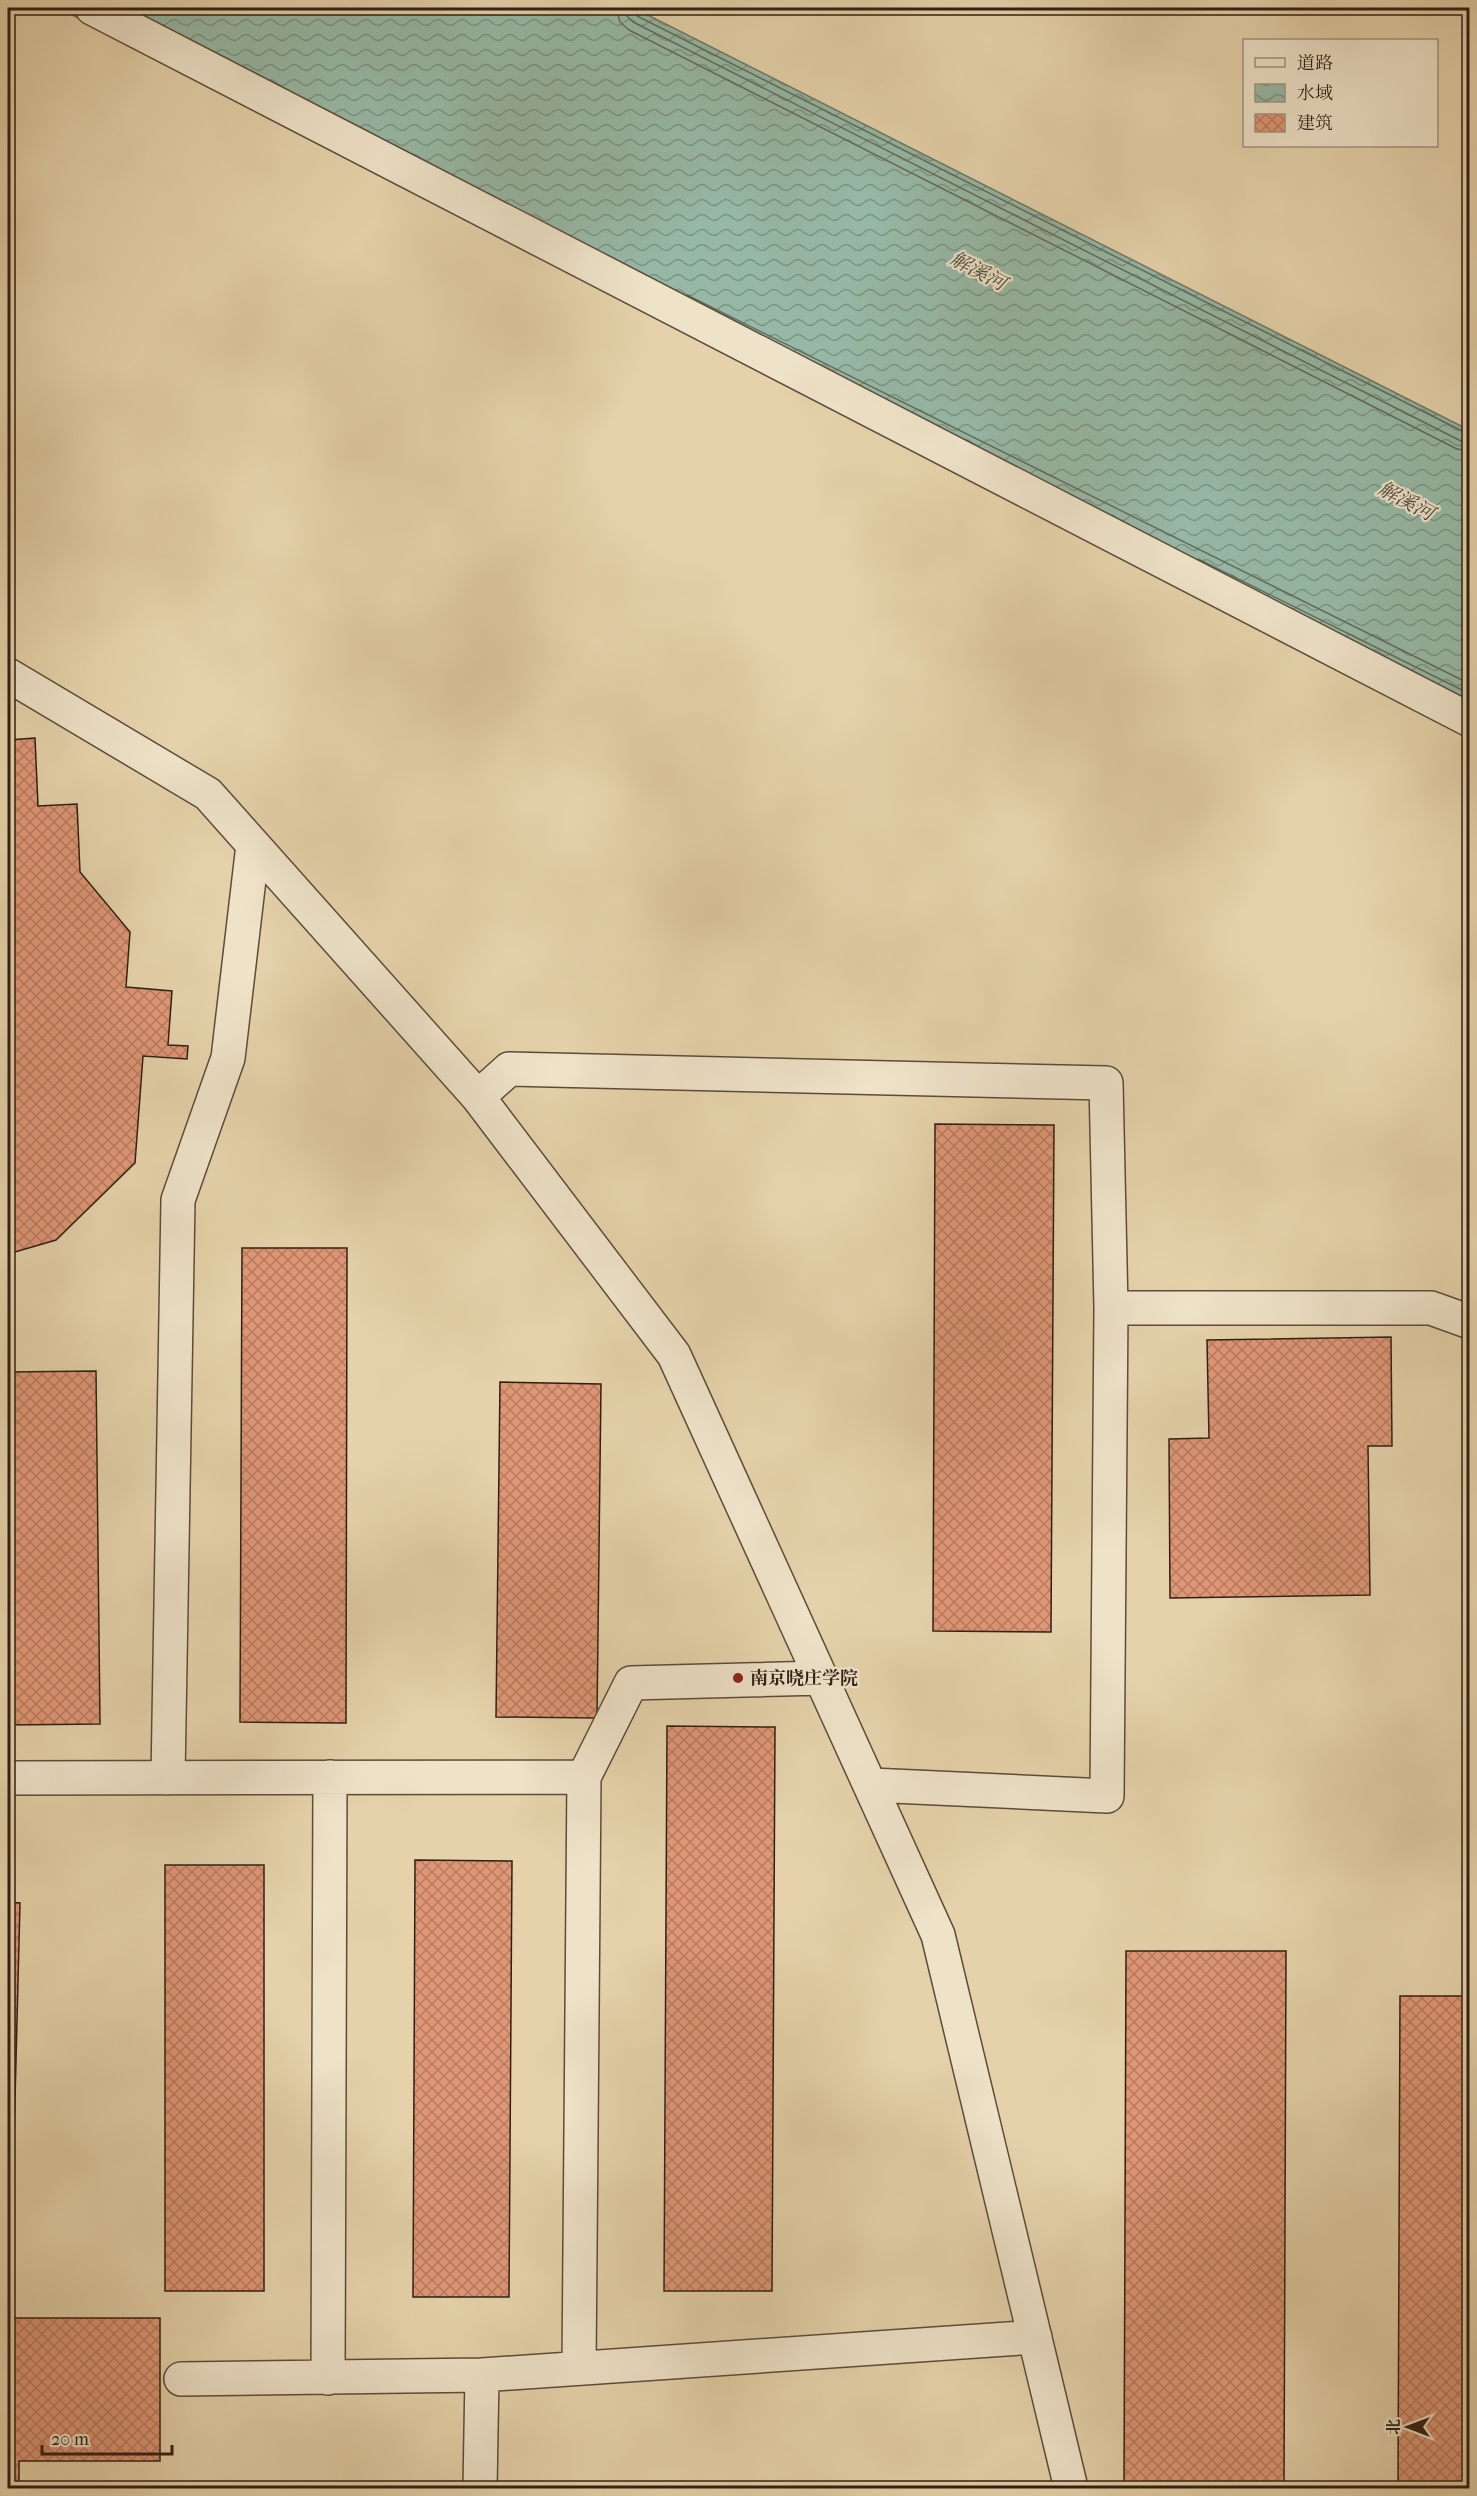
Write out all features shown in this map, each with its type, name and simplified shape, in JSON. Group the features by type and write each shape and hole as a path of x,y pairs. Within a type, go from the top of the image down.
{"lane":[{"path":"92,8 1470,720"},
{"path":"8,675 208,794 478,1097 674,1355 938,1935 1071,2488"},
{"path":"168,1778 178,1200 228,1058 253,845"},
{"path":"478,1097 509,1069 1106,1083 1111,1308 1107,1796 870,1785"},
{"path":"1111,1308 1431,1308 1470,1322"},
{"path":"579,2368 584,1777 631,1683 822,1678"},
{"path":"328,2378 330,1777"},
{"path":"8,1778 584,1777"},
{"path":"181,2379 482,2375 1035,2337"},
{"path":"480,2488 482,2375"}],"water":[{"name":"解溪河","path":"58,8 634,8 1469,430 1469,709"}],"building":[{"path":"35,738 38,806 77,804 80,872 130,932 126,987 172,991 168,1045 188,1046 187,1059 143,1056 135,1163 56,1240 8,1254 8,740"},
{"path":"935,1124 1054,1125 1051,1632 933,1631"},
{"path":"242,1248 347,1248 346,1723 240,1722"},
{"path":"1391,1337 1392,1446 1368,1446 1370,1595 1170,1598 1169,1439 1209,1438 1207,1340"},
{"path":"96,1371 100,1724 8,1725 8,1372"},
{"path":"500,1382 601,1384 597,1718 496,1717"},
{"path":"1470,1686 1470,1956 1465,1956"},
{"path":"667,1726 775,1727 772,2291 664,2291"},
{"path":"415,1860 512,1861 509,2297 413,2297"},
{"path":"165,1865 264,1865 264,2291 165,2291"},
{"path":"8,1902 20,1903 10,2297 8,2297"},
{"path":"1126,1951 1286,1951 1284,2488 1124,2488"},
{"path":"1400,1996 1470,1996 1470,2488 1398,2488"},
{"path":"8,2318 160,2318 160,2461 19,2461 19,2488 8,2488"}],"place":[{"name":"南京晓庄学院","path":"738,1678"}]}
